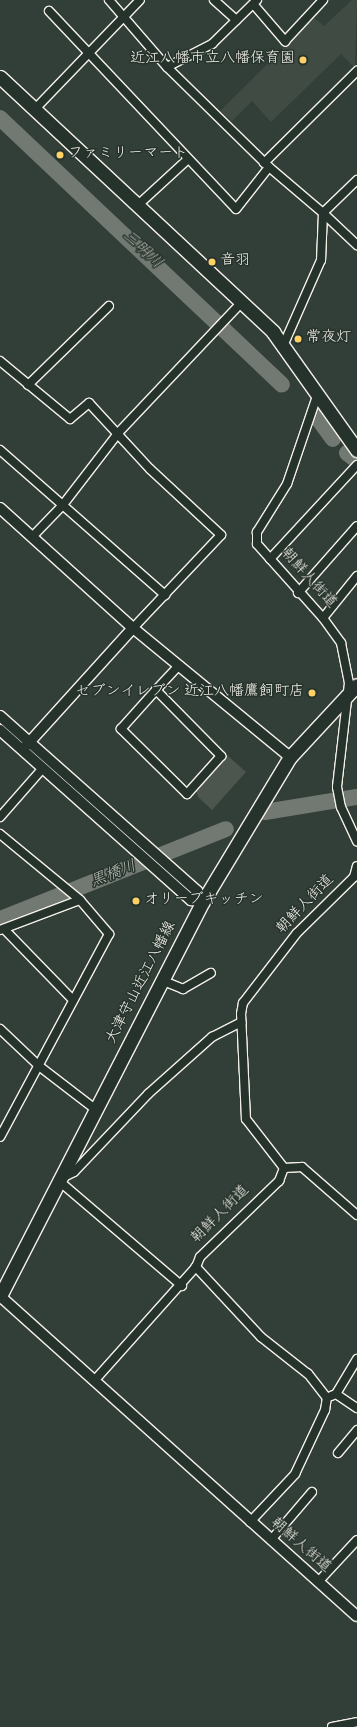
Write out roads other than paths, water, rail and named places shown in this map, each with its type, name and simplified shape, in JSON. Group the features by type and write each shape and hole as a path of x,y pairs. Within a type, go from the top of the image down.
{"main road":[{"path":"0,77 36,108 242,302 284,344 357,450"},
{"name":"大津守山近江八幡線","path":"0,1296 202,901 290,757 357,684"}],"street":[{"path":"109,0 167,67 267,165 323,213 357,245"},
{"path":"36,108 89,55 140,0"},
{"path":"214,0 236,20"},
{"path":"167,67 212,44 256,2 285,41 323,0"},
{"path":"49,11 236,209 267,165 357,71"},
{"path":"138,205 188,159"},
{"path":"284,344 321,260 323,213 357,180"},
{"path":"33,536 62,506 119,432 242,302"},
{"path":"28,385 109,306"},
{"path":"0,361 70,419 89,403 119,432 150,469 221,535 133,628 26,746"},
{"name":"朝鮮人街道","path":"318,392 287,484 257,532 257,544 298,593 323,618 340,643 348,672 348,695 337,786 341,807 357,842"},
{"path":"0,450 165,595"},
{"path":"270,559 357,465"},
{"path":"0,508 33,536 133,628 290,757"},
{"path":"298,593 357,526"},
{"path":"323,618 357,576"},
{"path":"156,690 220,756 187,794 120,729 179,665"},
{"path":"0,716 43,768 191,900 202,901"},
{"path":"0,730 26,746 147,847 169,866 202,901"},
{"path":"0,817 43,768"},
{"path":"0,834 80,900 109,934 39,1066 2,1126 0,1137"},
{"name":"朝鮮人街道","path":"357,866 354,877 297,933 243,1003 241,1022 246,1118 284,1168 279,1181 200,1257 196,1267 261,1337 308,1374 327,1398 325,1410 295,1474 250,1522 357,1616"},
{"path":"73,1000 2,929 80,900"},
{"path":"162,980 183,989 211,974"},
{"path":"182,1286 58,1180 74,1172 148,1094 212,1037 241,1022"},
{"path":"0,1028 39,1066 95,1109"},
{"path":"284,1168 302,1167 357,1215"},
{"path":"94,1381 182,1286 196,1267"},
{"path":"0,1296 250,1522"},
{"path":"327,1398 336,1394 357,1359"},
{"path":"336,1394 357,1408"},
{"path":"338,1453 357,1430"},
{"path":"271,1540 312,1492"},
{"path":"318,1582 357,1540"},
{"path":"332,1727 357,1722"}],"waterway":[{"name":"三明川","path":"0,118 282,385"},
{"name":"三明川","path":"314,413 333,439"},
{"name":"三明川","path":"347,453 355,459"},
{"name":"黒橋川","path":"265,812 357,797"},
{"name":"黒橋川","path":"0,919 226,829"}],"place":[{"name":"近江八幡市立八幡保育園","path":"303,60"},
{"name":"ファミリーマート","path":"60,155"},
{"name":"音羽","path":"212,262"},
{"name":"常夜灯","path":"298,339"},
{"name":"セブンイレブン 近江八幡鷹飼町店","path":"312,693"},
{"name":"オリーブキッチン","path":"136,901"}]}
